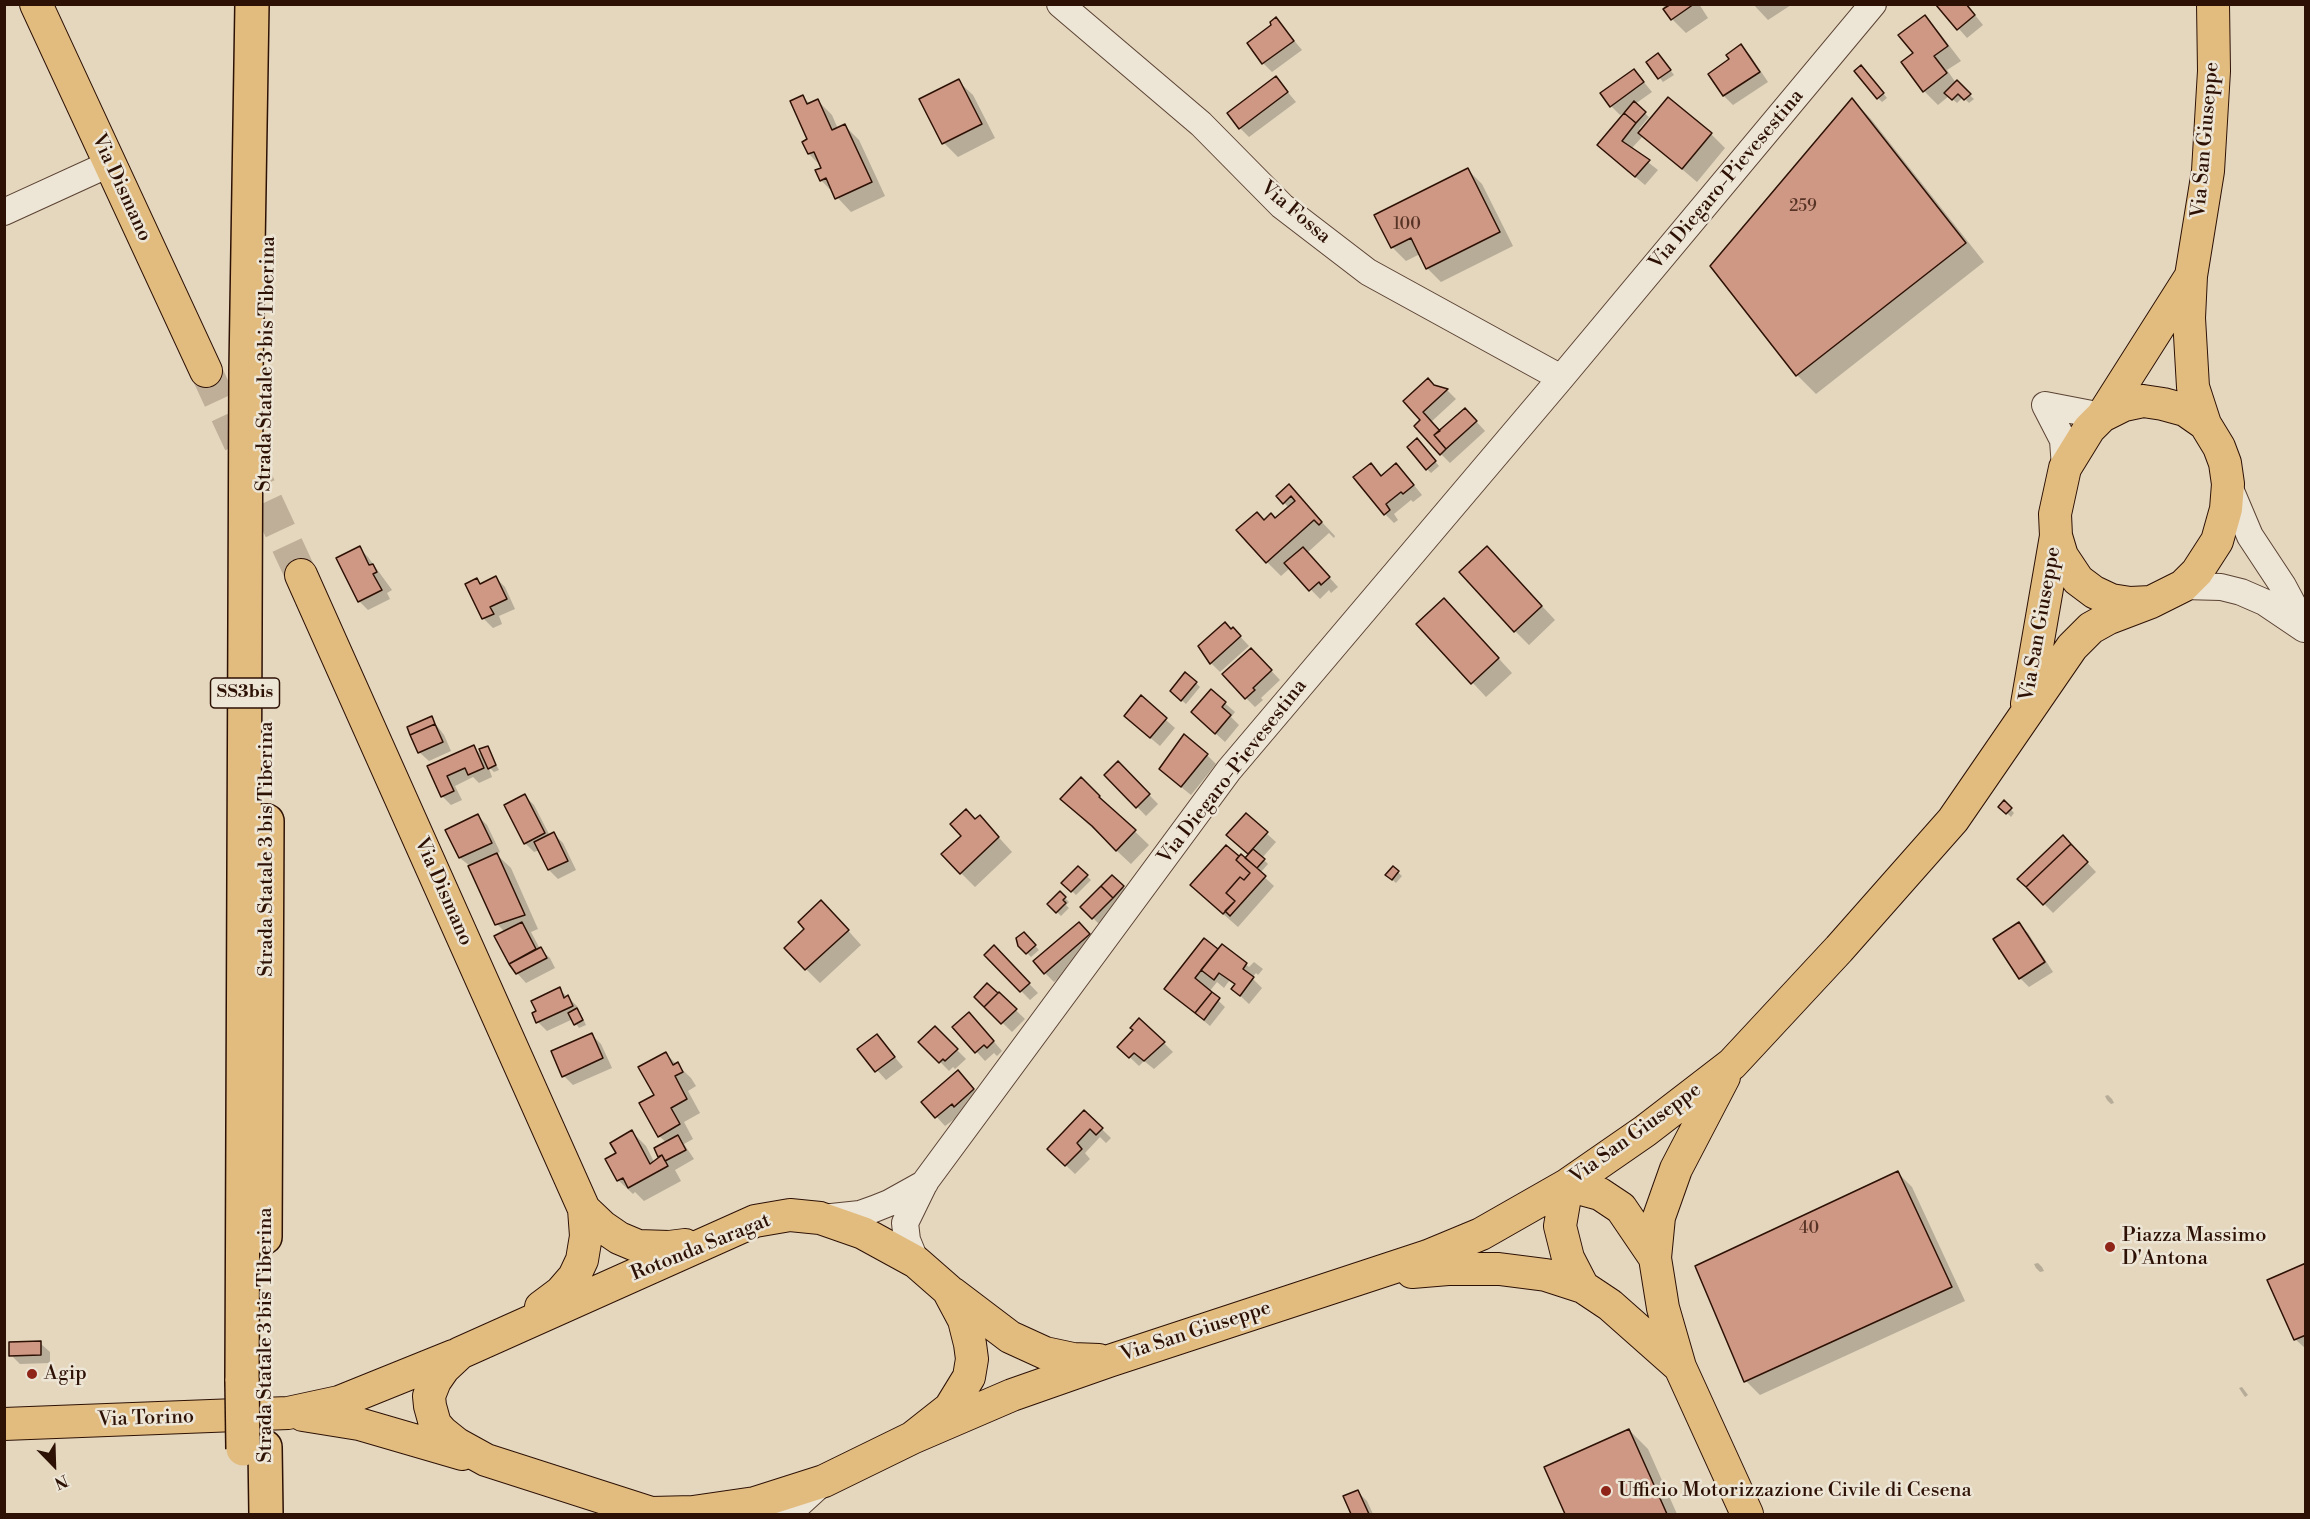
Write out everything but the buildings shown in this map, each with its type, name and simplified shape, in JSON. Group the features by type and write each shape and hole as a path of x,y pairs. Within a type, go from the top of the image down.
{"highway":[{"name":"Strada Statale 3 bis Tiberina","path":"252,4 246,369 253,1381 254,1448 266,1515"},
{"name":"Strada Statale 3 bis Tiberina","path":"253,1381 267,1041 266,379 273,4"},
{"name":"Strada Statale 3 bis Tiberina","path":"244,1515 254,1448"}],"main road":[{"name":"Via Dismano","path":"36,4 206,370"},
{"name":"Via San Giuseppe","path":"2205,424 2193,387 2188,318 2191,276 2208,171 2214,71 2213,4"},
{"name":"Via San Giuseppe","path":"2102,416 2159,330 2191,276"},
{"path":"2143,401 2185,410 2205,424 2219,447 2225,463 2228,484 2226,509 2217,541 2197,572 2183,586 2151,602 2130,603 2111,600 2078,580 2062,556 2056,536 2055,514 2065,468 2089,429 2102,416 2124,405 2143,401"},
{"name":"Via San Giuseppe","path":"2025,712 2056,536"},
{"name":"Via Dismano","path":"301,575 584,1209 586,1236 582,1260 574,1277 561,1292 509,1332"},
{"name":"Via San Giuseppe","path":"912,1438 1012,1395 1234,1318 1369,1277 1428,1256 1480,1234 1567,1185 1645,1131 1732,1064 1839,949 1953,820 2025,712 2072,647 2091,628 2109,618 2151,602"},
{"path":"1732,1064 1700,1119 1676,1169 1659,1217 1655,1258 1663,1308 1680,1367 1747,1515"},
{"path":"1583,1287 1568,1258 1560,1226 1567,1185 1600,1194 1621,1208 1655,1258"},
{"name":"Via Dismano","path":"584,1209 619,1238 638,1246 669,1247 707,1241"},
{"name":"Rotonda Saragat","path":"790,1215 820,1218 863,1233 916,1262 948,1290 964,1320 972,1359 969,1377 950,1408 912,1438 824,1481 755,1503 726,1509 653,1514 486,1460 457,1444 435,1424 429,1396 444,1368 460,1353 755,1221 790,1215"},
{"path":"1369,1277 1448,1269 1499,1269 1546,1275 1583,1287 1610,1305 1680,1367"},
{"name":"Via San Giuseppe","path":"948,1290 1010,1337 1045,1353 1073,1359 1109,1361"},
{"name":"Via Torino","path":"4,1424 288,1413 339,1402 460,1353"},
{"name":"Via Torino","path":"288,1413 359,1424 486,1460"}],"street":[{"name":"Via Fossa","path":"1060,4 1201,124 1282,206 1360,265 1561,378"},
{"name":"Via Diegaro-Pievesestina","path":"916,1262 907,1240 905,1223 925,1182 1229,770 1561,378 1873,4"},
{"path":"4,212 110,164"},
{"path":"2065,468 2063,440 2038,398 2102,416"},
{"path":"2228,484 2250,536 2283,586 2306,630"},
{"path":"2183,586 2221,587 2241,592 2264,602 2306,630"},
{"name":"Via Diegaro-Pievesestina","path":"820,1218 860,1214 889,1203 925,1182"},
{"path":"788,1515 824,1481"}],"tunnel":[{"path":"206,371 301,575"}],"place":[{"name":"Piazza Massimo D'Antona","path":"2110,1247"},
{"name":"Agip","path":"32,1374"},
{"name":"Ufficio Motorizzazione Civile di Cesena","path":"1606,1491"}]}
